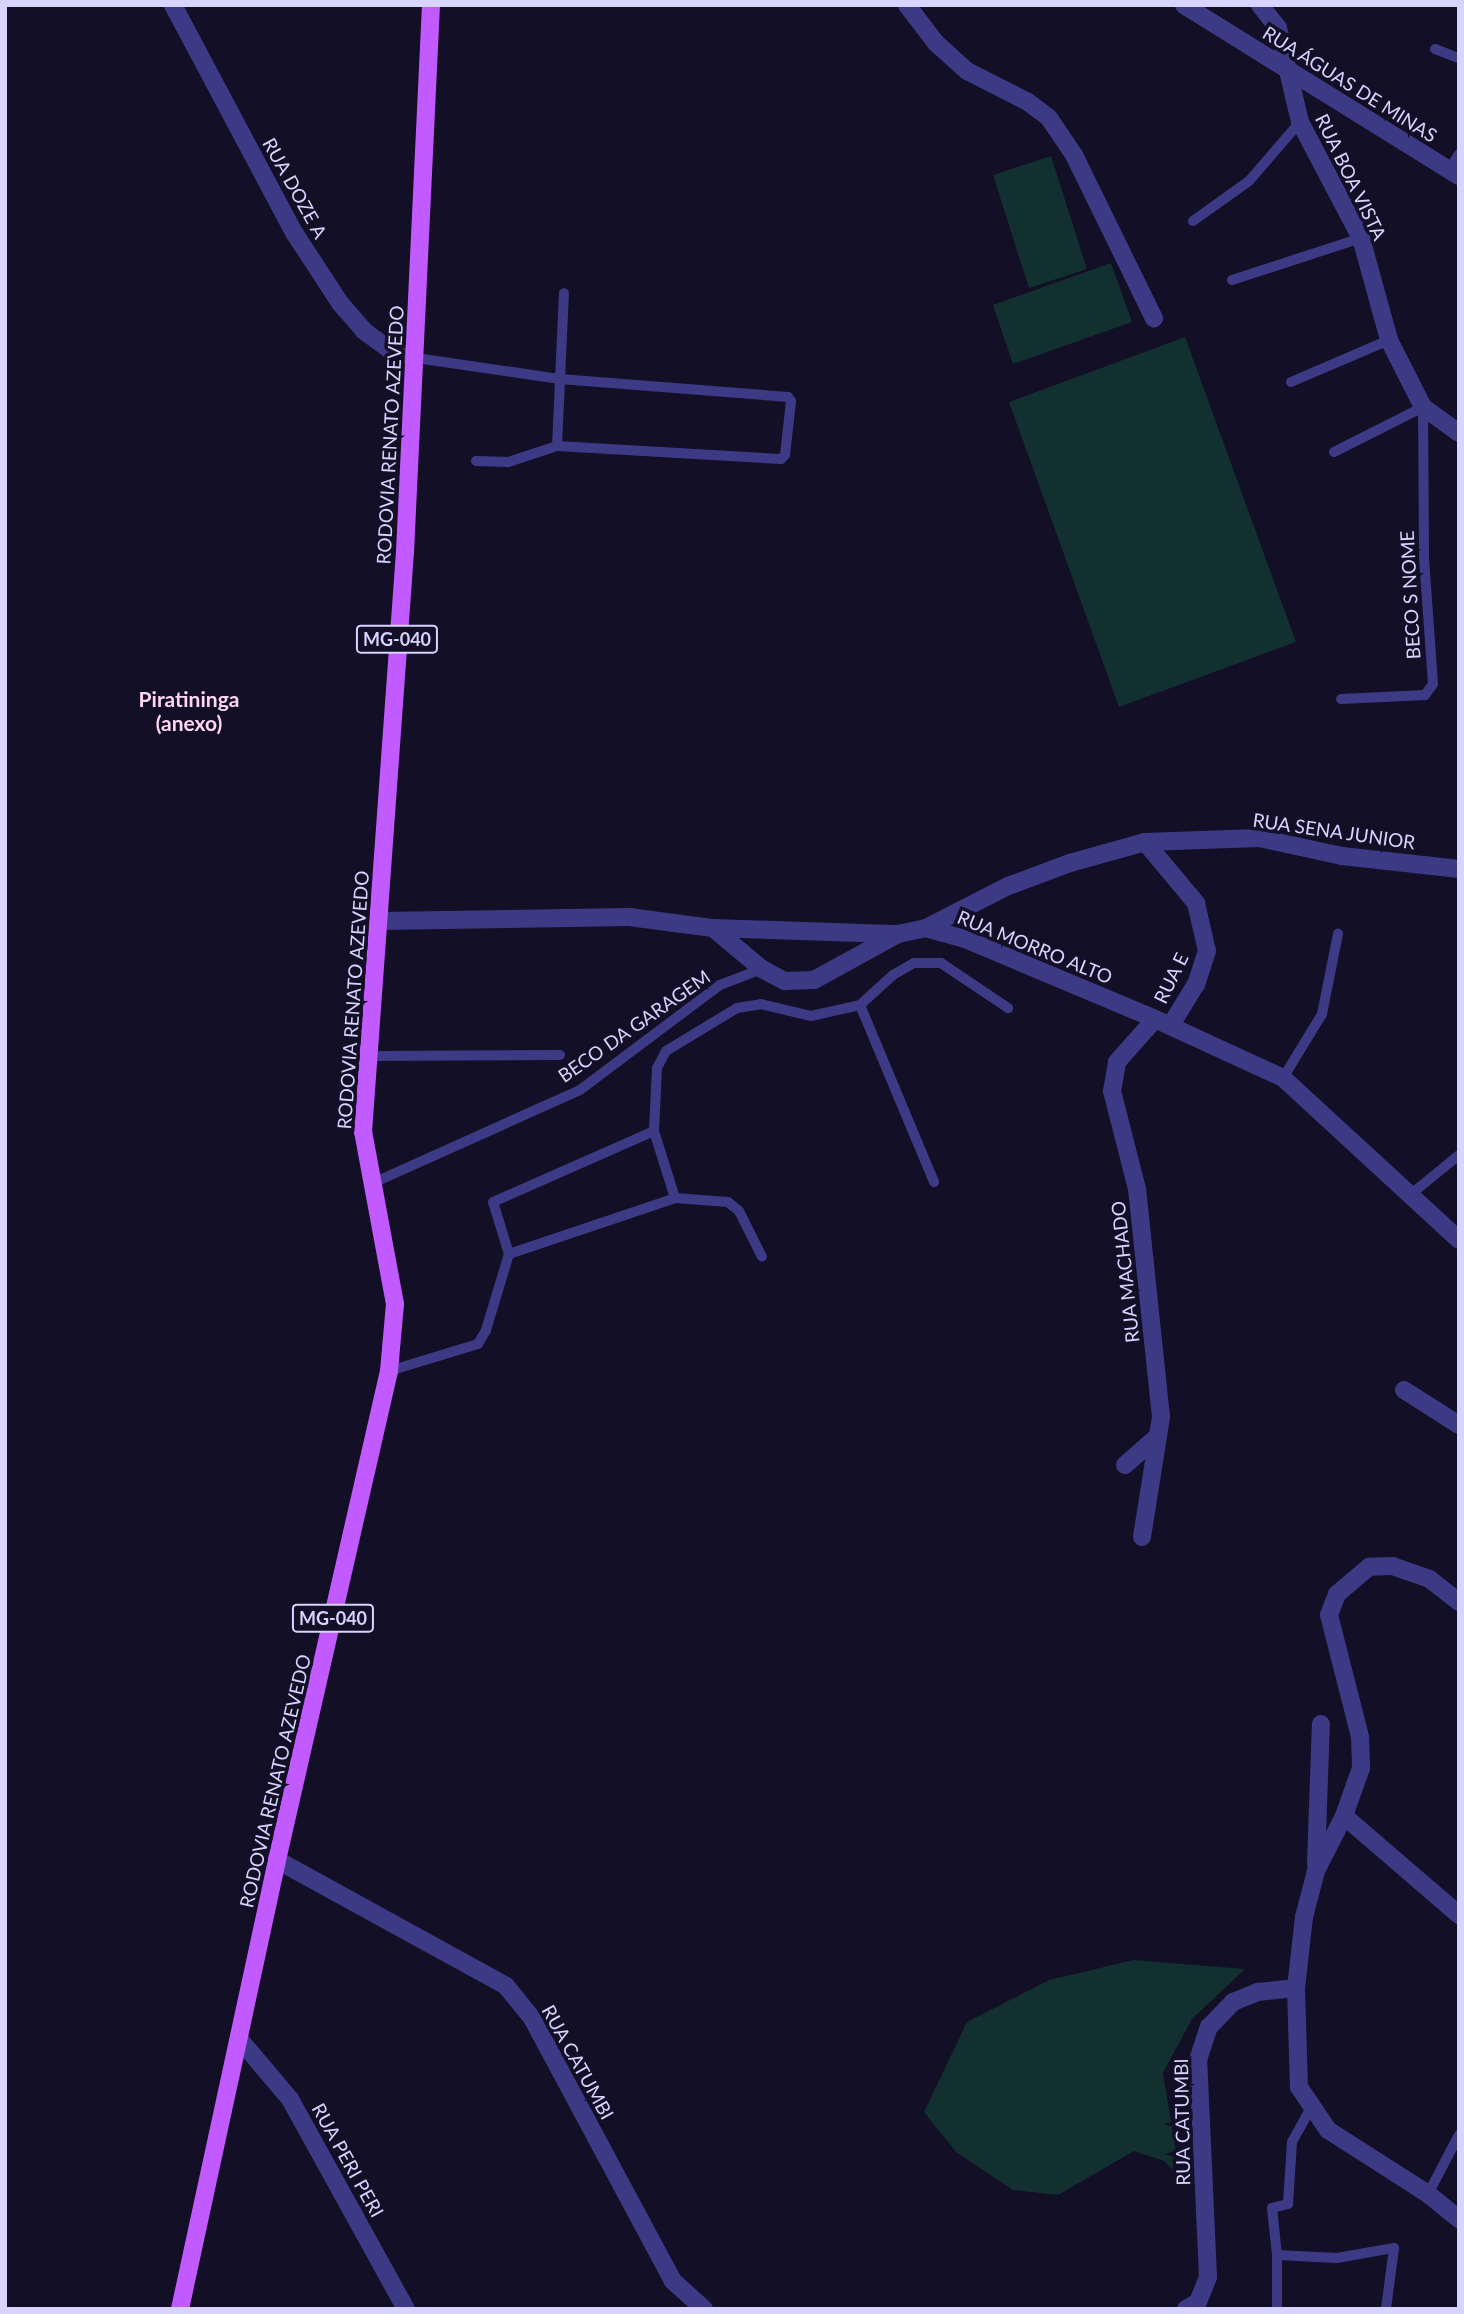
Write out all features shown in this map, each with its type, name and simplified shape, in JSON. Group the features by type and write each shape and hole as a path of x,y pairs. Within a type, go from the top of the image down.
{"main road":[{"name":"RODOVIA RENATO AZEVEDO","path":"180,2309 277,1860 389,1371 395,1304 363,1132 416,358 431,5"}],"street":[{"name":"RUA DOZE A","path":"173,5 295,234 340,303 364,331 390,349 416,358"},
{"path":"907,5 936,43 967,71 1028,102 1049,118 1074,155 1154,318"},
{"name":"RUA ÁGUAS DE MINAS","path":"1184,5 1454,172"},
{"name":"RUA BOA VISTA","path":"1260,5 1278,28 1300,122 1361,238 1389,340 1423,407 1459,433"},
{"name":"RUA SENA JUNIOR","path":"926,928 1008,886 1070,863 1146,842 1259,838 1342,856 1459,869"},
{"name":"RUA E","path":"1146,842 1196,903 1207,951 1196,984 1163,1022"},
{"path":"379,921 629,917 713,928 898,934"},
{"name":"RUA MORRO ALTO","path":"713,928 762,969 785,981 814,980 898,934 926,928 965,939 1163,1022 1283,1078 1459,1240"},
{"name":"RUA MACHADO","path":"1142,1537 1161,1417 1137,1189 1112,1091 1117,1062 1163,1022"},
{"path":"1404,1390 1459,1425"},
{"path":"1125,1465 1158,1436"},
{"path":"1459,1602 1430,1579 1393,1566 1369,1567 1337,1594 1329,1615 1360,1737 1361,1768 1344,1816 1316,1871 1304,1917 1296,1987 1298,2087 1328,2130 1428,2194 1459,2219"},
{"path":"1316,1871 1321,1724"},
{"path":"1344,1816 1459,1915"},
{"name":"RUA CATUMBI","path":"277,1860 506,1986 532,2018 673,2281 704,2309"},
{"name":"RUA CATUMBI","path":"1186,2309 1198,2302 1208,2277 1198,2060 1205,2038 1209,2027 1233,2002 1258,1992 1296,1987"},
{"name":"RUA PERI PERI","path":"240,2040 290,2099 406,2309"}],"lane":[{"path":"1435,49 1459,58"},
{"path":"1193,220 1249,181 1300,122"},
{"path":"1454,172 1459,154"},
{"path":"1232,279 1361,238"},
{"path":"557,446 564,293"},
{"path":"1291,382 1389,340"},
{"path":"416,358 560,379 788,397 792,401 785,456 782,459 557,446 508,462 476,461"},
{"path":"1334,452 1423,407"},
{"name":"BECO S NOME","path":"1341,699 1425,695 1433,684 1424,558 1423,407"},
{"path":"1283,1078 1322,1014 1338,934"},
{"path":"676,1198 654,1131 657,1068 666,1051 737,1008 761,1004 811,1016 860,1005 893,975 914,963 941,963 1008,1008"},
{"name":"BECO DA GARAGEM","path":"373,1183 580,1090 720,985 762,969"},
{"path":"860,1005 934,1182"},
{"path":"369,1056 560,1055"},
{"path":"389,1371 478,1345 486,1330 509,1254 493,1202 654,1131"},
{"path":"1410,1195 1459,1155"},
{"path":"509,1254 676,1198 728,1202 739,1211 762,1257"},
{"path":"1277,2309 1277,2255 1272,2208 1287,2204 1292,2142 1312,2106"},
{"path":"1428,2194 1459,2135"},
{"path":"1277,2255 1337,2258 1394,2248 1386,2309"}],"green space":[{"path":"1051,156 1087,269 1029,288 993,175"},
{"path":"1111,263 1132,322 1013,364 993,305"},
{"path":"1185,337 1296,642 1119,707 1009,402"},
{"path":"1134,1960 1245,1969 1192,2019 1163,2073 1176,2152 1187,2184 1164,2161 1134,2151 1058,2195 1013,2190 956,2152 924,2112 967,2022 1049,1980"}],"district":[{"name":"Piratininga (anexo)","path":"189,711"}]}
